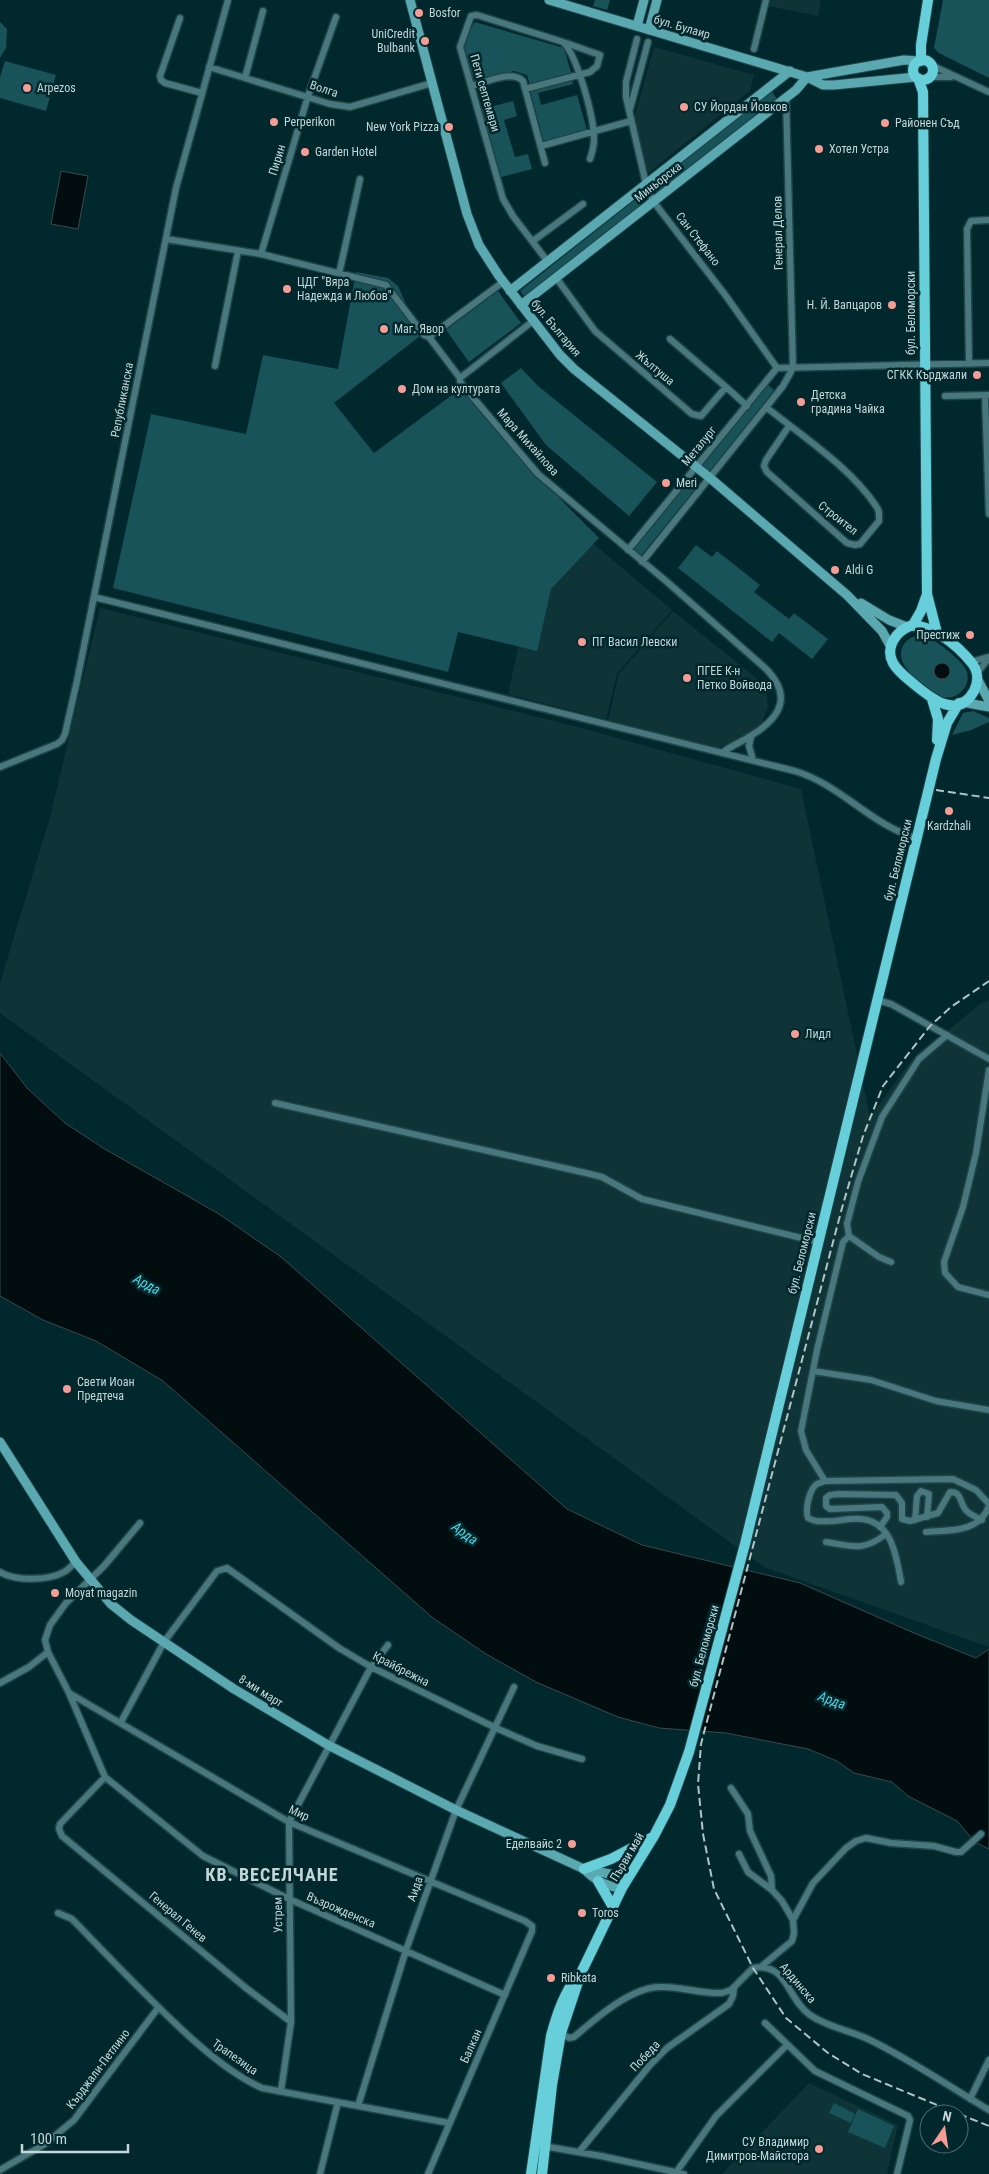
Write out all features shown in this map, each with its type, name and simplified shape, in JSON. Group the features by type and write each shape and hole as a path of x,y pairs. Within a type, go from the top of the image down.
{"main road":[{"name":"бул. Булаир","path":"550,0 807,76 816,82 829,86 917,78"},
{"path":"637,26 644,0"},
{"path":"649,30 657,0"},
{"path":"920,61 931,65 933,71 930,77 923,80 917,78 914,68 920,61 928,0"},
{"name":"бул. България","path":"411,1 467,214 479,245 502,282 560,355 574,369 710,478 847,595 880,628 891,646"},
{"name":"бул. Булаир","path":"807,76 904,60 920,61"},
{"name":"Миньорска","path":"510,292 790,71"},
{"name":"Миньорска","path":"521,306 786,98 802,85 807,76"},
{"name":"бул. Беломорски","path":"923,92 930,77"},
{"name":"бул. Беломорски","path":"917,78 923,92 927,594 937,633"},
{"name":"бул. Беломорски","path":"910,626 922,611 927,594"},
{"name":"бул. България","path":"847,595 889,620 910,626"},
{"path":"989,701 972,662 937,633 925,626 910,626 895,637 891,646 892,658 898,670 932,699 944,705 960,702 989,707"},
{"path":"960,702 973,692 977,676"},
{"name":"бул. Беломорски","path":"932,699 938,719 936,759"},
{"name":"бул. Беломорски","path":"689,1752 745,1544 936,759 946,723 960,702"},
{"name":"8-ми март","path":"0,1442 76,1562 118,1609 259,1705 328,1745 456,1810 584,1869"},
{"name":"Първи май","path":"531,2174 542,2146 561,2033 581,1972 622,1888 654,1836 677,1790 689,1752"},
{"path":"584,1869 611,1859 654,1836"},
{"path":"584,1869 598,1881 612,1887 622,1888"},
{"path":"584,1869 610,1874 618,1880 622,1888"},
{"path":"598,1881 613,1908"},
{"name":"Първи май","path":"542,2174 546,2066 551,2036 568,1988 581,1972"}],"street":[{"name":"Републиканска","path":"0,767 57,744 65,734 182,161 228,0"},
{"path":"754,49 766,0"},
{"path":"245,78 263,12"},
{"name":"Пети септември","path":"548,262 513,216 503,199 460,46 468,19 474,15 563,42"},
{"name":"Пирин","path":"261,254 308,96 336,17"},
{"path":"180,18 160,76 161,80 165,83 202,93"},
{"name":"Сан Стефано","path":"637,39 625,90 646,184 653,201 726,296 777,368"},
{"path":"563,42 570,49 580,74 594,131 595,142 590,159"},
{"path":"525,89 590,72 597,66 600,55 563,42"},
{"name":"Сан Стефано","path":"629,112 648,42"},
{"path":"931,65 989,92"},
{"name":"Волга","path":"209,67 330,104 350,107 432,83"},
{"path":"472,86 515,76 523,81 542,146 545,163"},
{"path":"930,77 957,78"},
{"name":"Генерал Делов","path":"786,98 793,368"},
{"path":"542,146 631,121"},
{"path":"339,274 360,179"},
{"path":"532,241 583,204"},
{"path":"969,363 967,229 969,223 975,220 989,220"},
{"name":"Мара Михайлова","path":"166,238 261,254 386,285 424,334 429,337 460,378 460,382 538,474 757,661 778,682 781,692 778,712 769,723 722,753"},
{"path":"215,366 238,251"},
{"name":"Жълтуша","path":"557,279 595,331 692,414 701,416 726,387"},
{"path":"429,337 502,282"},
{"path":"460,378 533,322"},
{"path":"670,339 747,406"},
{"path":"777,368 989,363"},
{"name":"Металург","path":"628,550 777,368"},
{"path":"642,562 766,407 789,377 793,368"},
{"path":"945,396 987,395 989,514"},
{"name":"Строител","path":"766,407 848,474 877,507 879,521 860,544 847,543 767,472 764,466 766,460 789,426"},
{"path":"94,597 753,760 810,776 843,795 893,830 916,838"},
{"path":"972,662 989,657"},
{"path":"977,676 989,657"},
{"path":"751,736 749,746 753,760"},
{"path":"877,1000 891,1004 989,1059"},
{"path":"891,1262 879,1257 849,1236 847,1224 858,1182 882,1117 919,1059 947,1035"},
{"path":"989,1070 976,1153 963,1207 944,1262 945,1273 958,1286 989,1294"},
{"path":"275,1103 586,1173 602,1178 642,1199 818,1242"},
{"path":"825,1482 806,1450 801,1431 843,1242 849,1236"},
{"path":"813,1371 871,1380 936,1401 989,1410"},
{"path":"901,1582 892,1542 880,1527 871,1520 860,1518 815,1522 808,1518 806,1512 813,1488 817,1483 825,1482 953,1479 976,1490 989,1505 982,1520 968,1528 926,1532"},
{"path":"915,1520 918,1496 922,1490 927,1492 929,1498 927,1517"},
{"path":"880,1527 887,1517 885,1509 877,1506 830,1509 826,1506 826,1498 830,1495 839,1494 896,1494 902,1503 902,1518 910,1521 938,1513 947,1495 950,1492 954,1492 959,1495 965,1510 982,1520"},
{"path":"105,1777 69,1693 48,1652 45,1640 50,1625 66,1603 140,1523"},
{"path":"826,1542 861,1547 873,1544 886,1534"},
{"path":"0,1572 19,1577 53,1576 64,1572 76,1562"},
{"name":"Крайбрежна","path":"164,1642 217,1570 227,1568 339,1648 371,1667 537,1746 582,1759"},
{"path":"121,1722 164,1642"},
{"name":"Устрем","path":"281,2092 286,2072 291,2022 289,1822 328,1745 371,1667 388,1644"},
{"path":"0,1683 29,1667 48,1652"},
{"name":"Аида","path":"358,2106 406,1950 456,1810 514,1687"},
{"name":"Мир","path":"69,1693 289,1822 525,1921 532,1926"},
{"name":"Генерал Генев","path":"105,1777 60,1824 59,1829 62,1836 246,1988 291,2022"},
{"name":"Възрожденска","path":"105,1777 203,1856 289,1899 506,1995"},
{"path":"731,1788 748,1814 750,1831 771,1876 772,1890"},
{"path":"793,1920 813,1883 846,1848 856,1841 866,1838 892,1843 934,1846 961,1852 981,1834"},
{"path":"739,1854 748,1872 772,1890 793,1920 794,1933 792,1941 762,1966"},
{"name":"Трапезица","path":"58,1913 72,1919 158,2008 207,2052 234,2073 262,2088 449,2123"},
{"name":"Балкан","path":"428,2174 506,1995 532,1932 532,1926"},
{"name":"Ардинска","path":"734,1988 753,1968 762,1966 775,1970 808,2013 822,2023 872,2040 989,2110"},
{"path":"561,2033 569,2038 574,2037 622,2001 651,1987 684,1988 715,1993 727,1992 734,1988"},
{"name":"Победа","path":"579,2152 650,2065 667,2048 729,2004 734,1996 734,1988"},
{"name":"Кърджали-Петлино","path":"0,2170 45,2144 74,2120 158,2008"},
{"path":"765,2023 815,2071 908,2116 910,2120 897,2174"},
{"path":"675,2173 716,2116 787,2045"},
{"path":"970,2099 989,2060"},
{"path":"320,2174 338,2102"},
{"path":"542,2146 684,2174"}],"shaded area":[{"path":"595,0 610,0 607,10 593,6"},
{"path":"769,0 821,0 818,16 768,6"},
{"path":"943,0 989,0 989,78 939,53 934,48"},
{"path":"0,22 7,29 6,48 0,58"},
{"path":"475,22 564,48 571,73 530,85 527,75 514,71 472,82 462,43"},
{"name":"СУ Йордан Йовков","path":"654,47 754,75 750,91 648,173 633,123"},
{"name":"Arpezos","path":"5,61 56,75 46,111 0,98 0,77"},
{"path":"572,79 573,84 538,93 541,105 577,95 587,130 544,142 530,90"},
{"path":"772,92 778,100 657,194 650,185"},
{"path":"513,101 517,116 504,120 515,157 528,154 532,169 494,179 475,111"},
{"path":"636,199 641,205 525,297 520,291"},
{"path":"356,272 388,278 398,286 420,336 334,403 374,453 460,389 567,506 599,538 551,589 537,651 458,632 448,672 113,588 151,414 246,434 263,355 338,369"},
{"path":"498,291 521,323 469,362 446,330"},
{"path":"521,368 538,386 657,482 629,516 546,445 501,383"},
{"path":"767,384 774,390 708,474 700,467"},
{"path":"688,481 696,488 640,557 632,551"},
{"name":"ПГ Васил Левски","path":"590,541 672,610 617,674 606,719 508,694 527,607"},
{"path":"696,545 712,557 717,551 760,585 754,592 789,619 794,613 828,639 812,659 779,633 772,642 678,568"},
{"path":"100,608 574,726 801,789 870,1117 910,1062 980,1004 989,1000 989,1647 764,1567 0,1013 0,983 50,817"},
{"name":"ПГЕЕ К-н Петко Войвода","path":"673,611 761,682 767,695 768,707 762,723 751,732 719,748 608,720 619,674"},
{"path":"924,635 949,651 965,668 968,678 959,694 948,698 936,694 916,679 905,666 901,651 904,644 913,637"},
{"path":"973,711 989,718 989,722 971,730 952,735 963,713"},
{"name":"СУ Владимир Димитров-Майстора","path":"809,2083 898,2125 887,2174 722,2174"},
{"path":"834,2103 855,2114 851,2123 829,2113"},
{"path":"858,2109 894,2126 885,2148 848,2132"}],"water":[{"path":"61,171 88,176 78,229 51,224"},
{"path":"942,663 950,671 942,679 934,671"},
{"name":"Арда","path":"0,1053 27,1088 65,1123 103,1148 219,1214 281,1257 567,1509 642,1545 800,1583 976,1658 989,1649 989,1849 975,1842 957,1821 908,1796 892,1782 854,1773 837,1761 808,1749 726,1733 659,1728 618,1717 536,1682 486,1654 433,1618 163,1381 96,1341 43,1320 0,1296"}],"railway":[{"path":"936,790 989,798"},
{"path":"935,2104 862,2074 828,2053 786,2018 753,1968 714,1889 703,1834 698,1784 701,1744 842,1208 863,1136 883,1086 930,1026 951,1007 989,981"},
{"path":"969,2118 989,2126"}],"place":[{"name":"Bosfor","path":"419,13"},
{"name":"UniCredit Bulbank","path":"425,41"},
{"name":"Arpezos","path":"27,88"},
{"name":"СУ Йордан Йовков","path":"684,107"},
{"name":"Perperikon","path":"274,122"},
{"name":"Районен Съд","path":"885,123"},
{"name":"New York Pizza","path":"449,127"},
{"name":"Хотел Устра","path":"819,149"},
{"name":"Garden Hotel","path":"305,152"},
{"name":"ЦДГ \"Вяра Надежда и Любов\"","path":"287,289"},
{"name":"Н. Й. Вапцаров","path":"892,305"},
{"name":"Маг. Явор","path":"384,329"},
{"name":"СГКК Кърджали","path":"977,375"},
{"name":"Дом на културата","path":"402,389"},
{"name":"Детска градина Чайка","path":"801,402"},
{"name":"Meri","path":"666,483"},
{"name":"Aldi G","path":"835,570"},
{"name":"Престиж","path":"970,635"},
{"name":"ПГ Васил Левски","path":"582,642"},
{"name":"ПГЕЕ К-н Петко Войвода","path":"687,678"},
{"name":"Kardzhali","path":"949,811"},
{"name":"Лидл","path":"795,1034"},
{"name":"Свети Иоан Предтеча","path":"67,1389"},
{"name":"Moyat magazin","path":"55,1593"},
{"name":"Еделвайс 2","path":"572,1844"},
{"name":"Toros","path":"582,1913"},
{"name":"Ribkata","path":"551,1978"},
{"name":"СУ Владимир Димитров-Майстора","path":"819,2149"}],"district":[{"name":"КВ. ВЕСЕЛЧАНЕ","path":"272,1874"}]}
